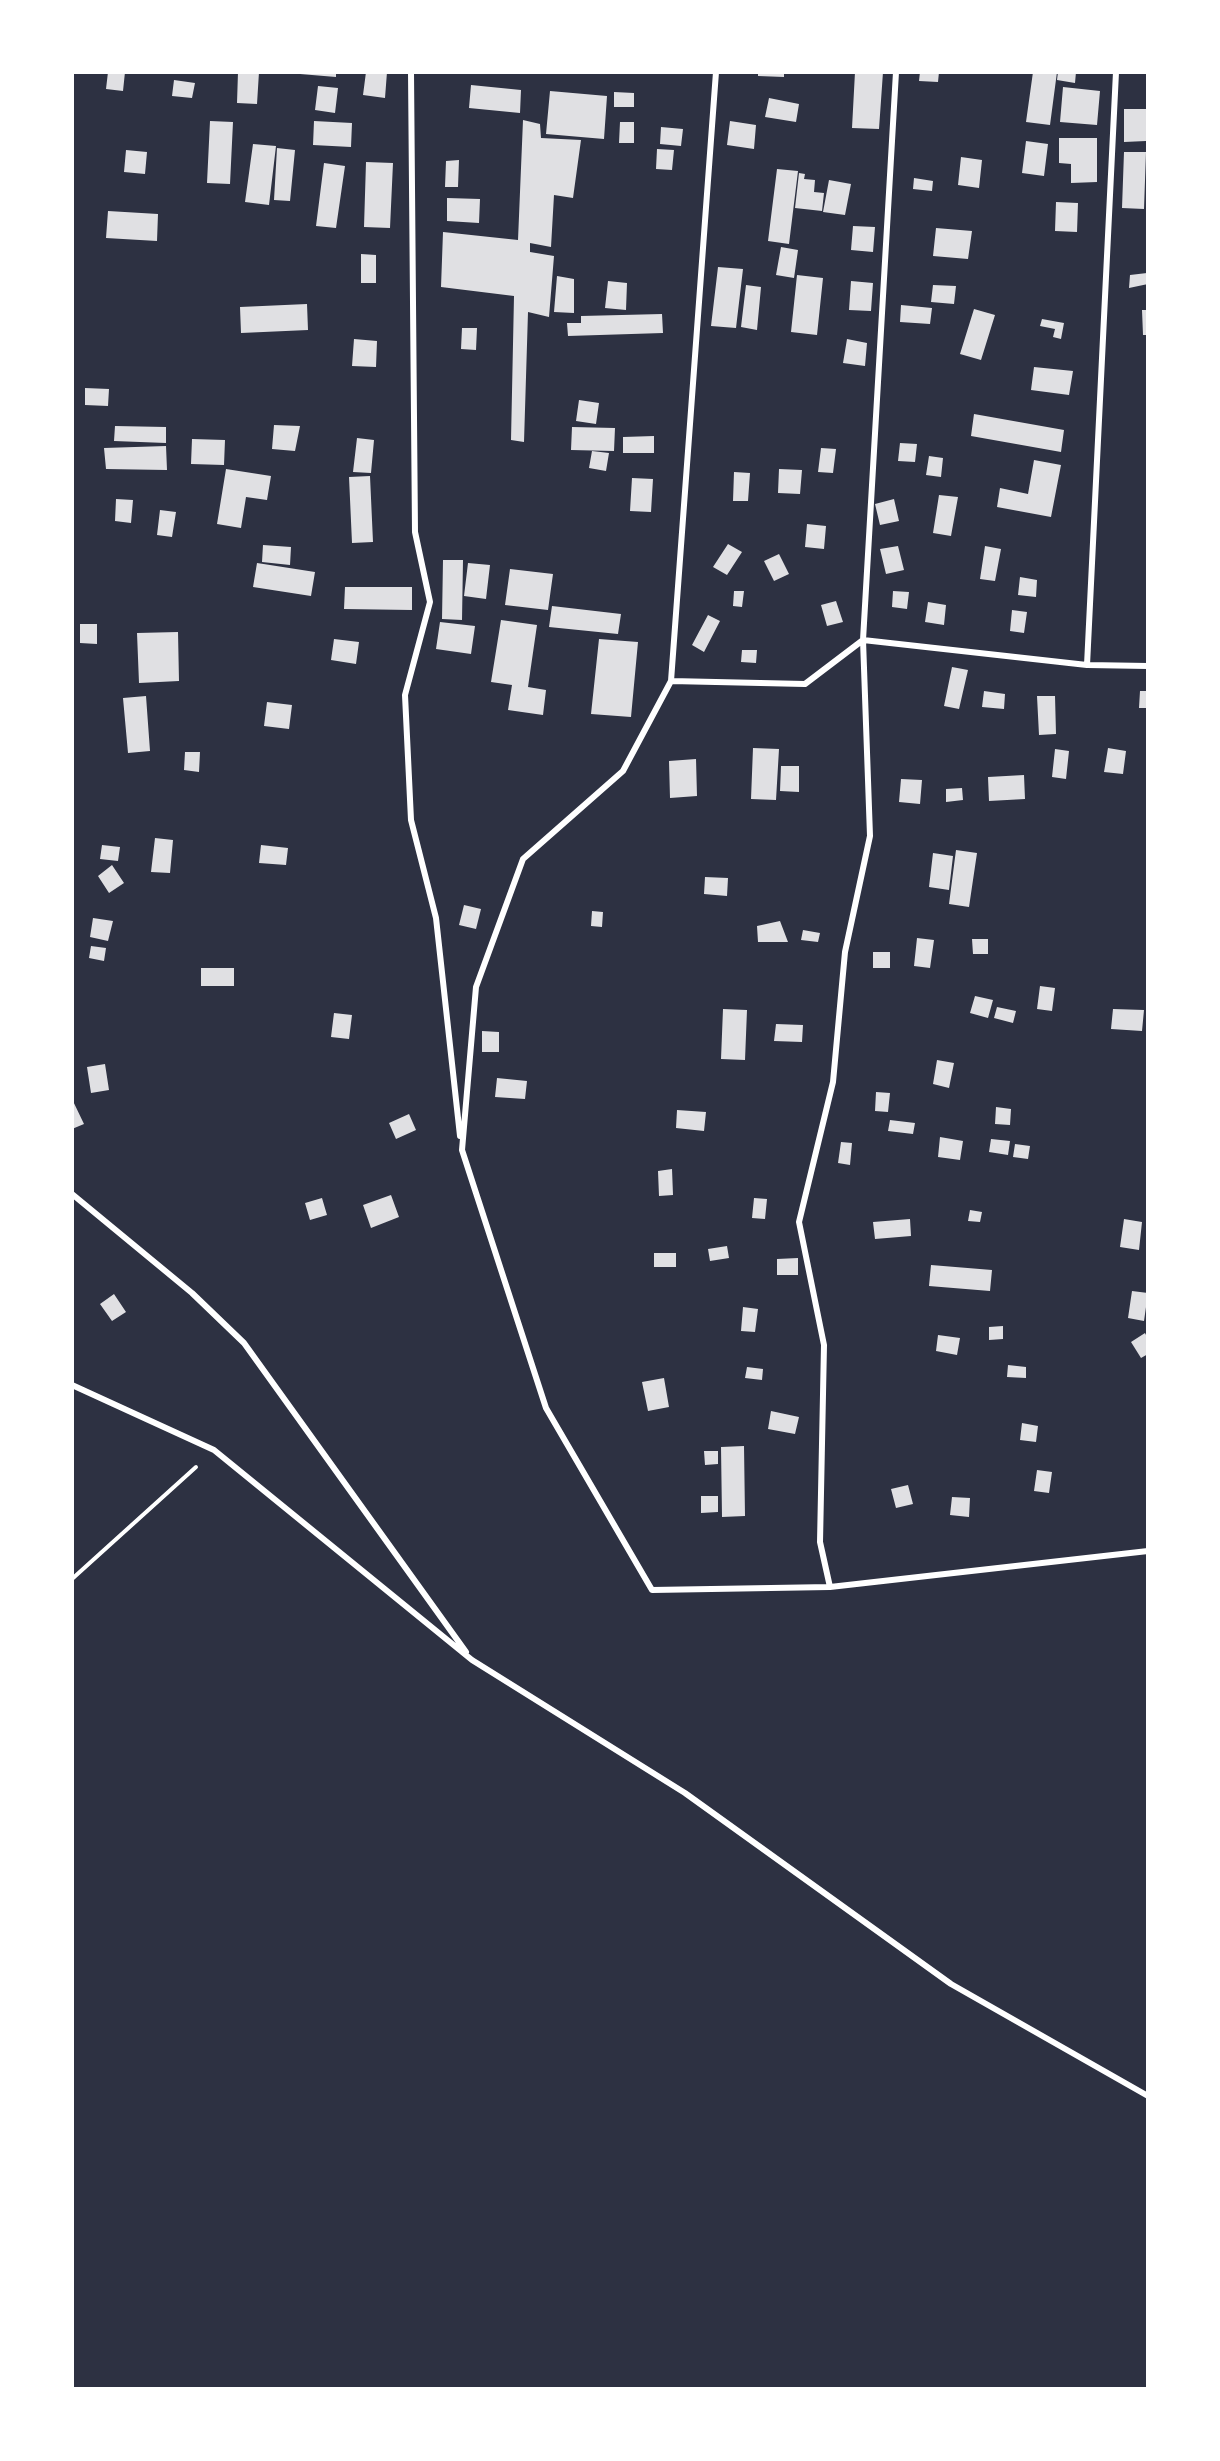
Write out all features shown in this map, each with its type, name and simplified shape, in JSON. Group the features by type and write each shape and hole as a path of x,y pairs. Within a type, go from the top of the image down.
{"street":[{"path":"411,72 415,532 430,602 405,695 411,820 436,918 462,1150 546,1408 652,1590 830,1587 1148,1551"},
{"path":"462,1150 476,987 523,859 623,771 671,681 716,72"},
{"path":"830,1587 820,1542 824,1345 799,1222 833,1082 845,952 870,836 863,640 896,72"},
{"path":"1087,665 1116,72"},
{"path":"671,681 805,684 863,640 1087,665 1148,666"},
{"path":"72,1194 192,1293 244,1342 472,1660"},
{"path":"72,1385 214,1450 472,1660 685,1793 951,1984 1148,2096"}],"path":[{"path":"72,1579 214,1450"}],"building":[{"path":"108,72 125,72 123,91 106,89"},
{"path":"238,72 259,72 257,104 237,103"},
{"path":"300,72 336,72 336,77 300,74"},
{"path":"366,72 387,72 385,98 363,95"},
{"path":"758,72 784,72 784,77 758,76"},
{"path":"855,72 883,72 879,129 852,128"},
{"path":"920,72 939,72 938,82 919,81"},
{"path":"1033,72 1057,72 1050,125 1026,122"},
{"path":"1058,72 1076,72 1075,83 1057,80"},
{"path":"174,80 195,83 192,98 172,96"},
{"path":"471,85 521,90 520,113 469,108"},
{"path":"318,86 338,88 335,113 315,110"},
{"path":"1063,87 1100,91 1097,125 1060,122"},
{"path":"550,91 607,96 604,139 546,134"},
{"path":"614,92 634,93 634,107 614,107"},
{"path":"769,98 799,104 796,122 765,117"},
{"path":"1124,109 1146,109 1146,141 1124,142"},
{"path":"523,120 540,124 541,138 581,140 573,198 554,195 551,247 530,243 530,252 554,256 549,317 528,312 524,442 511,440 514,296 441,287 443,232 518,240"},
{"path":"210,121 233,122 230,184 207,183"},
{"path":"314,121 352,123 351,147 313,145"},
{"path":"730,121 756,125 754,149 727,145"},
{"path":"620,122 634,122 634,143 619,143"},
{"path":"661,127 683,129 681,146 660,144"},
{"path":"1059,138 1097,138 1097,182 1071,183 1071,164 1059,163"},
{"path":"1026,141 1048,144 1044,176 1022,173"},
{"path":"253,144 276,146 269,205 245,202"},
{"path":"277,148 295,150 290,201 274,200"},
{"path":"657,149 674,150 672,170 656,169"},
{"path":"126,150 147,152 145,174 124,172"},
{"path":"1124,152 1146,152 1144,209 1122,208"},
{"path":"961,157 982,160 979,188 958,185"},
{"path":"459,160 458,187 445,187 446,161"},
{"path":"366,162 393,163 390,228 364,227"},
{"path":"324,163 345,166 336,228 316,226"},
{"path":"777,169 798,171 789,244 768,241"},
{"path":"799,173 805,174 804,179 815,180 814,192 824,193 822,211 795,208"},
{"path":"914,178 933,181 932,191 913,189"},
{"path":"829,180 851,184 845,215 823,212"},
{"path":"447,198 480,199 479,223 447,221"},
{"path":"1056,202 1078,203 1077,232 1055,231"},
{"path":"108,211 158,214 157,241 106,238"},
{"path":"853,226 875,227 873,252 851,250"},
{"path":"936,228 972,231 968,259 933,256"},
{"path":"781,247 798,250 794,278 776,275"},
{"path":"361,254 376,255 376,283 361,283"},
{"path":"718,267 743,269 736,328 711,326"},
{"path":"1147,273 1148,284 1129,288 1130,275"},
{"path":"797,275 823,278 817,335 791,332"},
{"path":"557,276 574,279 574,313 554,312"},
{"path":"608,281 627,283 626,310 605,308"},
{"path":"851,281 873,283 871,311 849,310"},
{"path":"746,285 761,287 757,330 741,327"},
{"path":"933,285 956,286 954,304 931,302"},
{"path":"307,304 308,330 241,333 240,307"},
{"path":"901,305 932,308 930,324 900,322"},
{"path":"974,309 995,315 981,360 960,354"},
{"path":"1142,310 1148,310 1148,335 1143,335"},
{"path":"662,314 663,333 568,336 567,323 581,323 581,316"},
{"path":"1042,319 1064,323 1061,339 1053,337 1055,329 1040,326"},
{"path":"462,328 477,328 476,350 461,349"},
{"path":"354,339 377,341 376,367 352,366"},
{"path":"847,339 867,343 865,366 843,363"},
{"path":"1034,367 1073,371 1069,395 1031,390"},
{"path":"85,388 109,389 108,406 85,405"},
{"path":"579,400 599,403 596,424 576,421"},
{"path":"974,414 1064,430 1061,452 971,436"},
{"path":"274,425 300,426 295,451 272,449"},
{"path":"115,426 166,427 166,443 114,441"},
{"path":"572,427 615,428 614,451 571,450"},
{"path":"654,436 654,453 623,453 623,437"},
{"path":"357,438 374,440 371,473 353,472"},
{"path":"192,439 225,440 224,465 191,464"},
{"path":"900,443 917,444 915,462 898,461"},
{"path":"166,446 167,470 106,469 104,448"},
{"path":"821,448 836,449 833,473 818,472"},
{"path":"592,451 609,453 606,471 589,468"},
{"path":"929,456 943,458 941,477 926,475"},
{"path":"1034,460 1061,465 1051,517 997,507 1000,488 1028,494"},
{"path":"226,469 271,476 267,500 246,497 241,528 217,524"},
{"path":"779,469 802,470 800,494 778,493"},
{"path":"734,472 750,473 748,501 733,501"},
{"path":"370,476 373,542 352,543 349,477"},
{"path":"632,478 653,479 651,512 630,511"},
{"path":"939,495 958,497 951,536 933,533"},
{"path":"116,499 133,500 131,523 115,521"},
{"path":"894,499 899,521 880,525 875,504"},
{"path":"160,510 176,512 172,537 157,535"},
{"path":"807,524 826,526 824,549 805,547"},
{"path":"728,544 742,552 727,575 713,567"},
{"path":"263,545 291,547 290,565 262,562"},
{"path":"898,546 904,570 886,574 880,549"},
{"path":"985,546 1001,549 995,581 980,579"},
{"path":"779,554 789,574 774,581 764,561"},
{"path":"443,560 463,560 462,620 442,619"},
{"path":"257,563 315,572 311,596 253,587"},
{"path":"468,563 490,565 486,599 464,596"},
{"path":"510,569 553,574 548,610 505,605"},
{"path":"1020,577 1037,580 1036,597 1018,595"},
{"path":"345,587 412,587 412,610 344,609"},
{"path":"734,591 744,591 742,607 733,606"},
{"path":"893,591 909,592 907,609 892,607"},
{"path":"836,601 843,622 827,626 821,605"},
{"path":"928,602 946,605 944,625 925,622"},
{"path":"552,606 621,614 618,634 549,627"},
{"path":"1012,610 1027,612 1024,633 1010,631"},
{"path":"708,615 720,621 704,652 692,645"},
{"path":"501,620 537,625 528,687 546,690 543,715 508,710 512,685 491,682"},
{"path":"440,622 475,626 471,654 436,649"},
{"path":"80,624 97,624 97,644 80,643"},
{"path":"178,632 179,681 139,683 137,633"},
{"path":"334,639 359,642 356,664 331,660"},
{"path":"599,639 638,642 631,717 591,714"},
{"path":"742,650 757,650 756,663 741,662"},
{"path":"952,667 968,670 959,709 944,706"},
{"path":"984,691 1005,694 1004,709 982,707"},
{"path":"1140,691 1148,691 1148,708 1139,708"},
{"path":"146,696 150,751 128,753 123,698"},
{"path":"1037,696 1055,696 1056,734 1039,735"},
{"path":"267,702 292,705 289,729 264,726"},
{"path":"753,748 779,749 776,800 751,799"},
{"path":"1108,748 1126,751 1123,774 1104,772"},
{"path":"1055,749 1069,751 1066,779 1052,777"},
{"path":"185,752 200,752 199,772 184,770"},
{"path":"696,759 697,796 670,798 669,761"},
{"path":"781,766 799,766 799,792 780,791"},
{"path":"1024,775 1025,799 989,801 988,777"},
{"path":"901,779 922,780 920,804 899,802"},
{"path":"962,788 963,800 946,802 946,789"},
{"path":"155,838 173,840 170,873 151,872"},
{"path":"102,845 120,847 118,861 100,859"},
{"path":"261,845 288,848 286,865 259,863"},
{"path":"956,850 977,853 969,907 949,904"},
{"path":"933,853 953,856 949,890 929,887"},
{"path":"112,865 124,883 109,893 98,876"},
{"path":"705,877 728,878 727,896 704,894"},
{"path":"464,905 481,909 476,929 459,925"},
{"path":"592,911 603,912 602,927 591,926"},
{"path":"93,918 113,921 108,941 90,937"},
{"path":"780,921 788,942 758,942 757,926"},
{"path":"803,930 820,933 818,942 801,940"},
{"path":"917,938 934,940 930,968 914,966"},
{"path":"972,939 988,939 988,954 973,954"},
{"path":"91,946 106,948 104,961 89,958"},
{"path":"873,952 890,952 890,968 873,968"},
{"path":"201,968 234,968 234,986 201,986"},
{"path":"1040,986 1055,988 1052,1011 1037,1009"},
{"path":"975,996 993,1000 988,1018 970,1013"},
{"path":"997,1007 1016,1011 1013,1023 994,1018"},
{"path":"723,1009 747,1010 745,1060 721,1059"},
{"path":"1113,1009 1144,1010 1142,1031 1111,1029"},
{"path":"334,1013 352,1015 349,1039 331,1037"},
{"path":"776,1024 803,1025 802,1042 774,1041"},
{"path":"482,1031 499,1032 499,1052 482,1052"},
{"path":"937,1060 954,1063 949,1088 933,1084"},
{"path":"105,1064 109,1090 91,1093 87,1067"},
{"path":"497,1078 527,1081 525,1099 495,1097"},
{"path":"876,1092 890,1093 888,1112 875,1111"},
{"path":"72,1099 84,1124 72,1129"},
{"path":"996,1107 1011,1109 1010,1125 995,1124"},
{"path":"677,1110 706,1112 704,1131 676,1128"},
{"path":"409,1114 416,1130 396,1139 389,1123"},
{"path":"890,1120 915,1123 913,1134 888,1131"},
{"path":"940,1137 963,1141 960,1160 938,1157"},
{"path":"991,1139 1010,1141 1008,1155 989,1152"},
{"path":"841,1142 852,1143 850,1165 838,1163"},
{"path":"1015,1144 1030,1146 1028,1159 1013,1157"},
{"path":"672,1169 673,1195 659,1196 658,1171"},
{"path":"391,1195 399,1217 371,1228 363,1205"},
{"path":"322,1198 327,1215 310,1220 305,1203"},
{"path":"754,1198 767,1199 765,1219 752,1218"},
{"path":"970,1210 982,1212 980,1222 968,1221"},
{"path":"910,1219 911,1236 875,1239 873,1222"},
{"path":"1124,1219 1142,1222 1139,1250 1120,1247"},
{"path":"727,1246 729,1258 710,1261 708,1249"},
{"path":"654,1253 676,1253 676,1267 654,1267"},
{"path":"798,1258 798,1275 777,1275 777,1259"},
{"path":"931,1265 992,1270 990,1291 929,1286"},
{"path":"1132,1291 1148,1293 1144,1321 1128,1318"},
{"path":"114,1294 126,1312 112,1321 100,1304"},
{"path":"743,1307 758,1309 755,1332 741,1331"},
{"path":"1003,1326 1003,1339 989,1340 989,1327"},
{"path":"1145,1333 1148,1339 1148,1354 1141,1358 1131,1342"},
{"path":"938,1335 960,1338 957,1355 936,1351"},
{"path":"1008,1365 1026,1367 1026,1378 1007,1377"},
{"path":"747,1367 763,1369 762,1380 745,1378"},
{"path":"664,1378 669,1407 648,1411 642,1382"},
{"path":"771,1411 799,1417 795,1434 768,1429"},
{"path":"1022,1423 1038,1426 1036,1442 1020,1440"},
{"path":"744,1446 745,1516 722,1517 721,1447"},
{"path":"704,1451 718,1451 718,1464 705,1465"},
{"path":"1037,1470 1052,1472 1049,1493 1034,1491"},
{"path":"908,1485 913,1504 896,1508 891,1489"},
{"path":"701,1496 718,1496 718,1512 701,1513"},
{"path":"952,1497 970,1498 969,1517 950,1515"}]}
